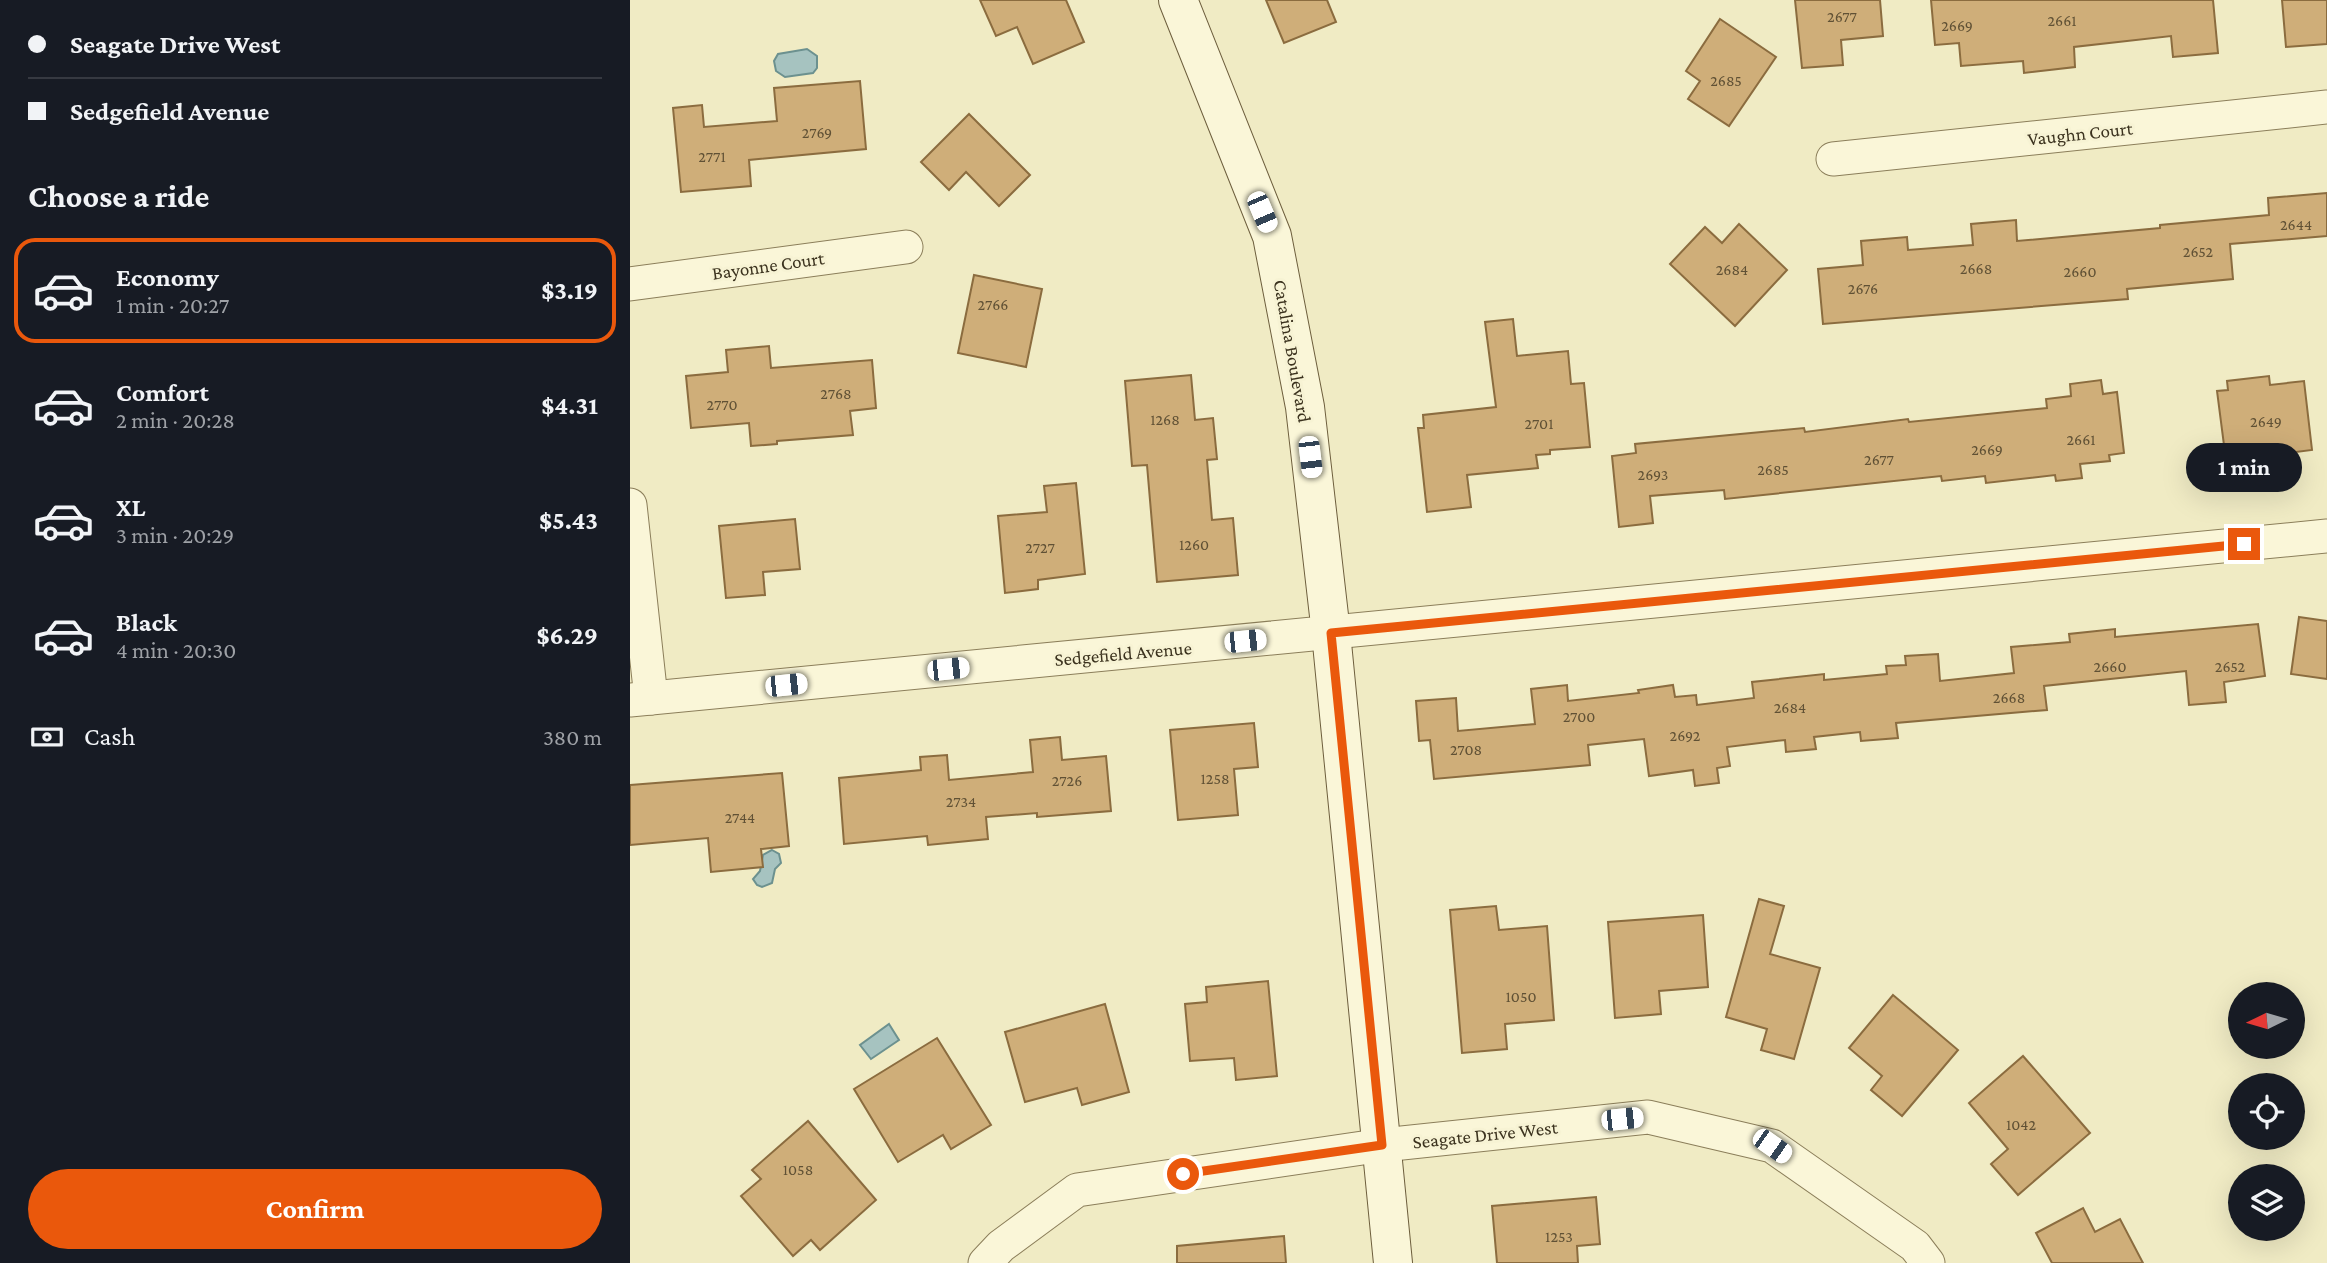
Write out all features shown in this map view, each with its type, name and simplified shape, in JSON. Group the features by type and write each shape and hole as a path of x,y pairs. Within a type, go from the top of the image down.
{"street":[{"name":"Catalina Boulevard","path":"1178,0 1272,236 1305,407 1331,633 1393,1263"},
{"name":"Vaughn Court","path":"1833,159 2327,107"},
{"name":"Bayonne Court","path":"630,284 906,247"},
{"path":"630,505 641,699"},
{"name":"Sedgefield Avenue","path":"641,699 2327,536"},
{"name":"Seagate Drive West","path":"985,1263 1001,1246 1077,1190 1382,1145 1648,1117 1772,1146 1915,1246 1928,1263"}],"water":[{"path":"807,49 817,56 817,68 813,73 785,77 776,71 774,61 778,54"},
{"path":"772,850 779,854 781,863 775,869 772,883 762,887 753,879 760,871 763,855"},
{"path":"889,1024 899,1040 871,1059 860,1045"}],"building":[{"path":"980,0 1066,0 1084,42 1033,64 1017,27 996,36"},
{"path":"1266,0 1327,0 1336,22 1284,43"},
{"path":"1795,0 1880,0 1883,36 1841,40 1843,65 1802,68"},
{"path":"1931,0 2213,0 2218,53 2173,57 2171,36 2074,47 2075,67 2024,73 2023,61 1961,66 1959,43 1935,45"},
{"path":"2282,0 2327,0 2327,44 2286,47"},
{"path":"1720,19 1776,57 1729,126 1688,99 1700,81 1686,71"},
{"path":"860,81 866,149 749,160 751,186 681,192 673,108 702,105 704,127 777,121 774,88"},
{"path":"969,114 1030,175 999,206 966,172 949,190 921,162"},
{"path":"2327,193 2327,236 2230,244 2233,279 2127,289 2128,299 1823,324 1818,269 1863,265 1861,241 1907,237 1908,250 1973,245 1971,224 2016,220 2017,241 2160,228 2160,225 2269,215 2268,198"},
{"path":"1739,224 1787,270 1735,326 1670,264 1705,227 1722,243"},
{"path":"974,275 1042,289 1026,367 958,353"},
{"path":"1513,319 1517,356 1568,351 1571,384 1584,383 1590,447 1550,450 1550,454 1536,455 1538,468 1467,475 1471,507 1427,512 1418,428 1424,428 1423,415 1496,407 1485,322"},
{"path":"769,346 771,368 872,360 876,408 850,411 853,435 777,441 777,444 751,446 749,423 691,428 686,376 728,372 726,350"},
{"path":"1191,375 1195,420 1213,418 1217,459 1207,460 1212,520 1233,518 1238,575 1157,582 1147,465 1132,466 1125,381"},
{"path":"2269,376 2270,385 2304,381 2312,450 2280,454 2279,447 2225,453 2217,391 2228,390 2227,381"},
{"path":"2101,380 2103,394 2117,392 2124,453 2109,455 2110,461 2080,464 2082,478 2056,481 2055,475 1986,483 1985,476 1942,481 1941,476 1725,499 1724,490 1650,496 1653,523 1619,527 1612,456 1636,453 1635,444 1804,428 1805,432 1908,419 1909,422 2047,408 2046,399 2071,396 2070,384"},
{"path":"1076,483 1085,574 1038,580 1038,589 1005,593 998,516 1047,512 1044,486"},
{"path":"795,519 800,569 763,572 765,595 726,598 719,526"},
{"path":"2299,617 2327,621 2327,679 2291,674"},
{"path":"2258,624 2265,676 2224,682 2226,702 2189,705 2186,671 2044,686 2047,710 1896,723 1898,738 1861,741 1860,732 1814,737 1816,749 1786,752 1785,740 1727,747 1730,766 1717,768 1719,783 1695,786 1693,770 1649,776 1644,739 1588,745 1590,765 1434,779 1430,740 1419,741 1416,701 1456,698 1458,731 1535,724 1531,689 1567,685 1568,701 1639,693 1638,690 1673,685 1675,697 1696,695 1697,705 1754,698 1752,682 1824,674 1824,680 1887,674 1886,666 1906,665 1905,656 1938,654 1940,681 2014,673 2011,647 2070,642 2069,634 2115,629 2115,637"},
{"path":"1254,723 1258,767 1234,769 1238,815 1178,820 1170,730"},
{"path":"1060,737 1062,760 1106,756 1111,811 1037,817 1037,813 986,817 988,839 928,845 927,836 844,844 839,778 921,770 920,757 947,755 949,780 1033,772 1030,740"},
{"path":"782,773 789,846 761,849 763,867 711,872 708,838 630,845 630,785"},
{"path":"1759,899 1784,906 1770,954 1820,968 1794,1059 1761,1050 1767,1029 1726,1017"},
{"path":"1496,906 1499,930 1547,926 1554,1020 1505,1024 1507,1049 1462,1053 1450,910"},
{"path":"1703,915 1708,987 1659,991 1661,1014 1615,1018 1608,922"},
{"path":"1268,981 1277,1076 1236,1080 1234,1058 1190,1061 1185,1004 1207,1002 1206,987"},
{"path":"1893,995 1958,1050 1902,1116 1871,1090 1882,1076 1849,1048"},
{"path":"1105,1004 1129,1092 1082,1105 1077,1088 1025,1102 1005,1032"},
{"path":"937,1038 991,1125 951,1149 943,1135 898,1162 854,1089"},
{"path":"2023,1056 2090,1133 2018,1195 1991,1164 2008,1149 1969,1103"},
{"path":"808,1121 876,1200 820,1250 811,1240 793,1256 741,1196 761,1179 752,1170"},
{"path":"1596,1197 1600,1244 1577,1246 1578,1263 1497,1263 1492,1206"},
{"path":"2083,1208 2095,1232 2120,1219 2143,1263 2052,1263 2036,1233"},
{"path":"1284,1236 1286,1263 1177,1263 1177,1246"}],"route":[{"path":"1183,1174 1382,1145 1331,633 2244,544"}]}
